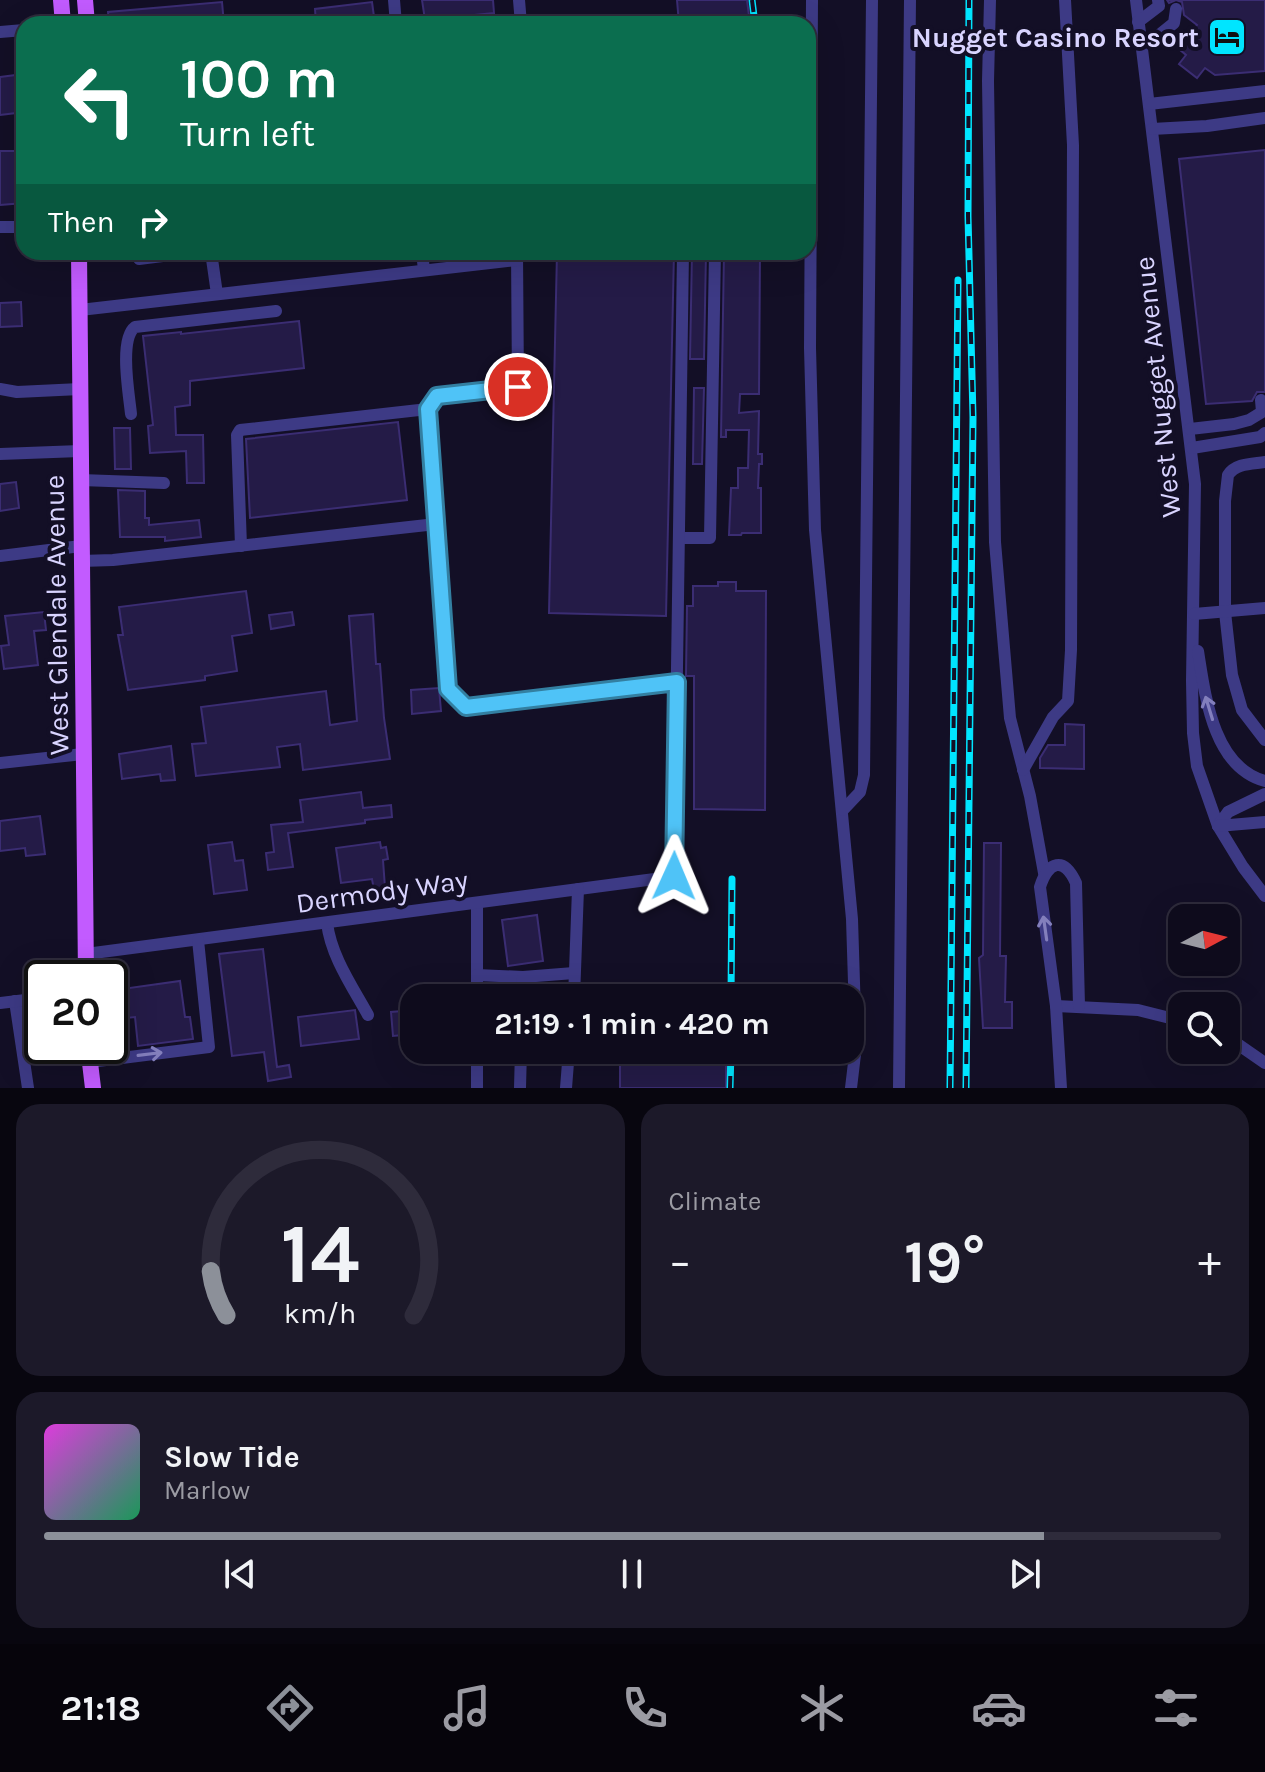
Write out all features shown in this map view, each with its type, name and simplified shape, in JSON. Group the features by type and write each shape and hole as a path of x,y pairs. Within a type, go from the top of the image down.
{"main road":[{"name":"West Glendale Avenue","path":"79,260 86,960"},
{"path":"90,1064 93,1088"}],"street":[{"path":"843,810 860,792 864,775 872,0"},
{"path":"899,1088 910,0"},
{"path":"990,0 988,81 995,542 1010,718 1044,873 1040,887 1056,1006 1061,1088"},
{"path":"1023,770 1053,717 1068,701 1071,650 1073,145 1065,0"},
{"name":"West Nugget Avenue","path":"1136,0 1192,448 1196,513 1193,733 1197,766 1218,826 1265,896"},
{"path":"1138,22 1159,6 1158,0"},
{"path":"1142,45 1174,23 1176,9"},
{"path":"1149,104 1265,91"},
{"path":"1152,129 1265,118"},
{"path":"212,260 217,294"},
{"path":"423,260 424,270"},
{"path":"80,310 490,260"},
{"path":"517,260 518,387 437,396 428,409 448,689 466,707 677,682 683,260"},
{"path":"679,538 710,538 715,260"},
{"path":"811,260 815,530 843,810 855,972 856,1046 851,1088"},
{"path":"254,290 256,313"},
{"path":"134,304 137,326"},
{"path":"131,414 126,345 129,332 137,326 276,311"},
{"path":"0,389 17,392 80,389"},
{"path":"1190,429 1249,420 1262,412 1261,400"},
{"path":"241,546 237,469 237,435 240,430 428,409"},
{"path":"1192,448 1260,437 1265,433"},
{"path":"0,454 80,451"},
{"path":"1265,462 1232,468 1228,475 1225,501 1225,612 1236,693 1251,724 1265,740"},
{"path":"81,480 164,483"},
{"path":"0,556 241,546 436,524"},
{"path":"1265,608 1194,619 1205,697 1222,741 1240,767 1265,781"},
{"name":"Dermody Way","path":"86,954 679,876 677,682"},
{"path":"0,763 83,754"},
{"path":"1218,826 1228,812 1265,794"},
{"path":"1218,826 1265,822"},
{"path":"1044,873 1054,865 1062,865 1070,869 1076,883 1079,1006"},
{"path":"574,984 578,889"},
{"path":"477,903 477,984"},
{"path":"327,923 328,935 343,971 368,1015"},
{"path":"128,1052 209,1047 198,940"},
{"path":"477,975 523,977 574,973"},
{"path":"523,977 523,984"},
{"path":"0,1003 24,1000"},
{"path":"15,1001 28,1088"},
{"path":"1056,1006 1138,1010 1168,1018"},
{"path":"1240,1046 1265,1063"},
{"path":"477,1064 477,1088"},
{"path":"520,1088 521,1064"},
{"path":"566,1088 568,1064"}],"building":[{"path":"422,0 493,0 494,13 424,16"},
{"path":"677,0 747,0 749,16 678,16"},
{"name":"Nugget Casino Resort","path":"1176,0 1265,0 1265,71 1215,75 1205,68 1197,78 1179,64 1186,55 1179,49 1197,25 1184,15 1182,2"},
{"path":"222,2 223,16 108,16 108,12"},
{"path":"372,2 374,16 315,16 315,9"},
{"path":"16,75 16,113 0,115 0,77"},
{"path":"1265,150 1265,392 1257,392 1252,401 1206,404 1179,159"},
{"path":"0,151 16,151 16,204 0,205"},
{"path":"557,260 674,260 666,616 549,613"},
{"path":"692,260 706,260 704,359 690,359"},
{"path":"724,260 760,260 759,394 740,394 739,413 759,411 761,533 729,535 731,488 738,488 738,468 748,468 749,430 726,430 726,437 721,437"},
{"path":"21,302 22,326 0,327 0,303"},
{"path":"299,321 304,368 190,381 190,405 175,407 176,435 203,435 204,483 187,483 186,451 150,453 148,426 153,425 143,336"},
{"path":"694,388 704,388 702,464 693,464"},
{"path":"398,422 407,500 250,518 246,439"},
{"path":"114,428 130,428 131,469 115,469"},
{"path":"16,482 19,508 0,511 0,484"},
{"path":"118,490 145,491 145,518 149,518 149,525 199,520 201,537 165,541 165,537 120,537"},
{"path":"718,582 736,582 736,591 766,591 765,810 694,809 694,676 686,676 687,606 693,606 693,586 718,586"},
{"path":"246,591 252,633 232,636 237,671 205,676 205,680 128,690 118,635 123,635 119,607"},
{"path":"44,612 46,630 34,631 38,665 4,669 1,646 9,645 5,616"},
{"path":"292,612 294,625 271,629 269,615"},
{"path":"373,614 376,664 380,664 390,759 303,770 300,744 277,747 280,767 196,776 192,744 206,743 201,707 326,691 330,725 357,721 349,616"},
{"path":"439,688 441,711 412,714 411,690"},
{"path":"1065,724 1084,725 1084,769 1040,768 1040,758 1048,745 1065,745"},
{"path":"171,746 175,780 161,781 160,774 122,779 119,754"},
{"path":"361,792 363,808 391,805 392,817 288,833 293,867 268,870 266,853 274,852 271,825 303,822 300,800"},
{"path":"40,816 45,854 26,856 25,848 0,851 0,821"},
{"path":"232,842 235,861 243,860 247,890 214,894 208,845"},
{"path":"380,842 381,848 386,847 388,859 383,860 385,888 374,890 372,879 341,883 336,848"},
{"path":"984,843 1001,843 1000,956 1006,956 1005,1002 1012,1002 1012,1028 983,1028 979,958 983,955"},
{"path":"537,915 543,961 508,966 502,920"},
{"path":"263,949 277,1067 289,1065 291,1077 268,1081 264,1052 232,1056 219,954"},
{"path":"180,981 185,1017 190,1017 193,1039 138,1046 135,1017 128,1018 128,988"},
{"path":"355,1010 359,1039 301,1046 298,1017"},
{"path":"400,1011 400,1035 393,1036 391,1012"},
{"path":"620,1064 726,1064 726,1088 620,1088"}],"railway":[{"path":"752,0 754,16"},
{"path":"966,1088 973,417 968,216 969,0"},
{"path":"950,1088 958,280"},
{"path":"731,984 732,879"},
{"path":"730,1088 731,1064"}],"place":[{"name":"Nugget Casino Resort","path":"1227,37"}],"route":[{"path":"518,387 437,396 428,409 448,689 466,707 677,682 674,876"}]}
